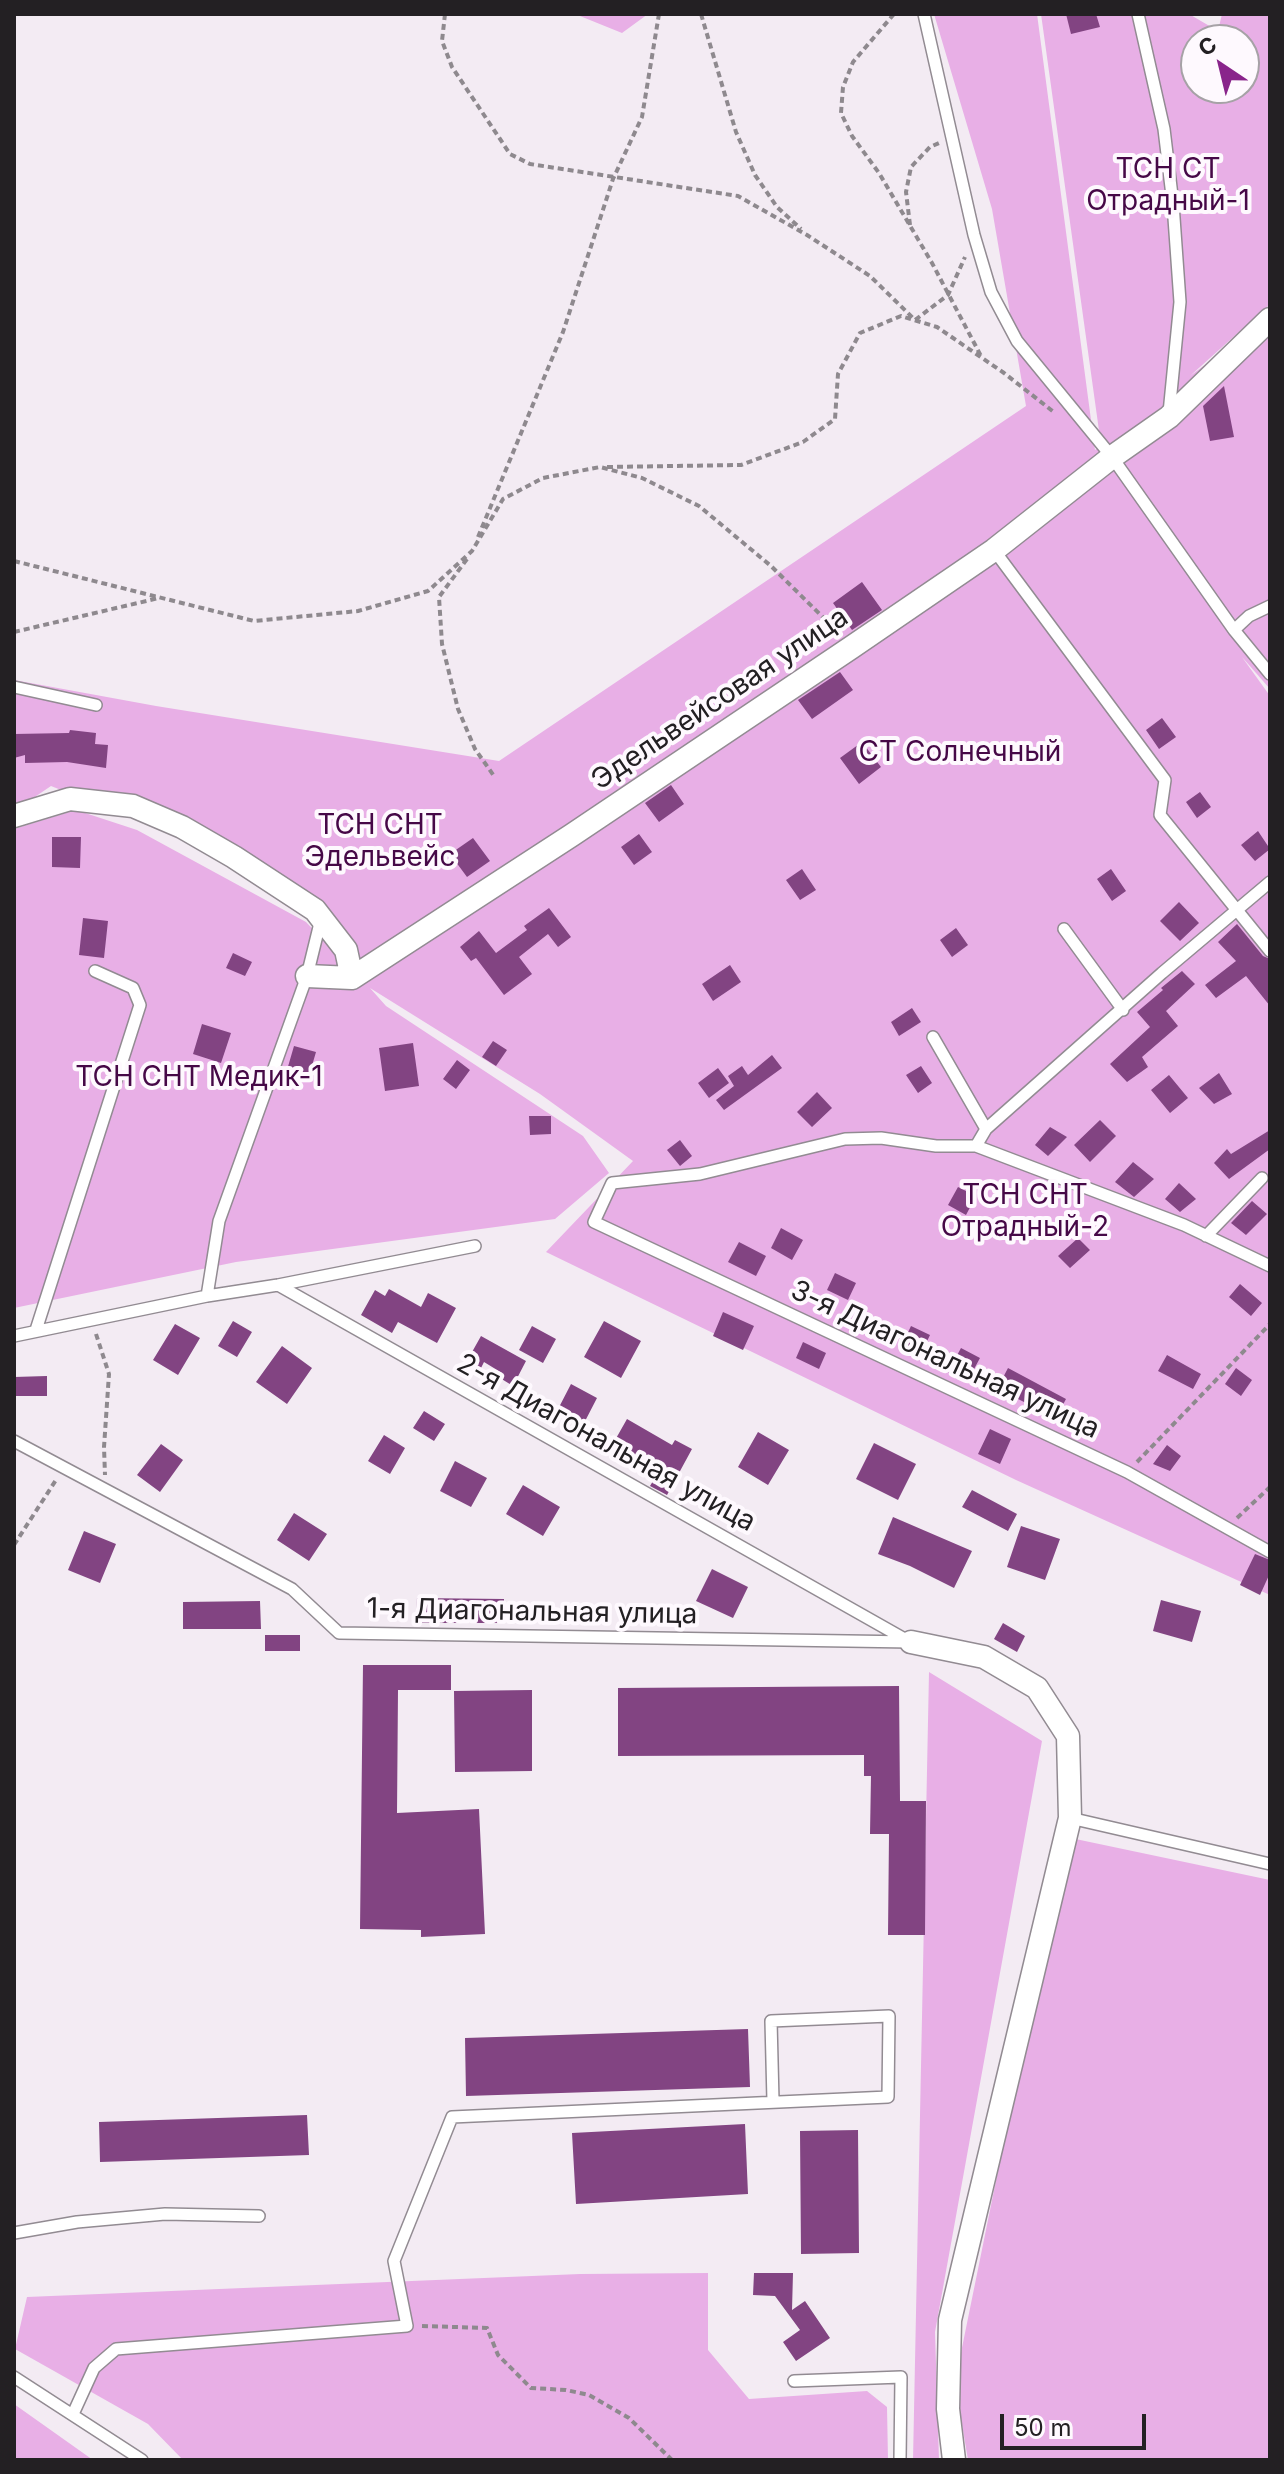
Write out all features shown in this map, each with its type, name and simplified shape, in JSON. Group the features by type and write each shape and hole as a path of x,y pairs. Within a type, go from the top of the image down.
{"street":[{"name":"Эдельвейсовая улица","path":"352,978 572,835 994,550 1112,457 1169,417 1270,319"},
{"path":"14,816 70,799 133,806 182,827 256,870 315,910 346,950 352,978 307,976"},
{"path":"911,1642 984,1657 1037,1688 1068,1736 1070,1818 950,2320 948,2409 954,2460"}],"lane":[{"path":"924,14 974,235 991,292 1017,341 1112,457 1234,630 1270,674"},
{"path":"1138,14 1164,129 1173,204 1180,302 1169,417"},
{"path":"994,550 1165,780 1160,815 1270,951"},
{"path":"1234,630 1249,616 1270,606"},
{"path":"14,687 96,705"},
{"path":"1270,882 986,1129 976,1146 1184,1225 1270,1266"},
{"path":"207,1296 219,1221 307,976 319,927"},
{"path":"1064,929 1123,1010"},
{"path":"36,1330 140,1005 133,988 95,971"},
{"path":"933,1037 986,1129"},
{"name":"3-я Диагональная улица","path":"976,1146 936,1146 881,1138 845,1139 700,1174 612,1183 594,1222 1127,1472 1270,1552"},
{"path":"1206,1236 1262,1178"},
{"path":"14,1336 475,1246"},
{"name":"2-я Диагональная улица","path":"278,1285 911,1642"},
{"name":"1-я Диагональная улица","path":"14,1441 292,1589 339,1633 911,1642"},
{"path":"1070,1818 1270,1864"},
{"path":"73,2414 94,2368 116,2349 407,2326 394,2261 452,2117 888,2097 889,2016 771,2021 773,2101"},
{"path":"14,2233 77,2222 165,2214 259,2216"},
{"path":"14,2377 142,2460"},
{"path":"794,2381 901,2377 900,2460"}],"path":[{"path":"445,14 442,41 452,67 510,154 530,164 738,196 807,235 870,276 915,320"},
{"path":"14,561 254,621 358,611 428,591 472,551 563,332 613,179 642,117 659,14"},
{"path":"701,14 736,132 755,175 777,207 807,235"},
{"path":"894,14 853,62 843,87 841,113 852,136 879,173 910,226 983,359"},
{"path":"910,226 906,192 911,167 930,147 951,136"},
{"path":"915,320 948,295 974,235"},
{"path":"494,776 475,749 458,709 442,644 439,597 472,551 503,499 543,478 600,467 741,465 803,442 835,419 838,374 860,333 901,316 937,327 1064,420"},
{"path":"600,467 642,478 699,506 782,576 852,647"},
{"path":"14,632 161,597"},
{"path":"91,1319 109,1374 104,1447 105,1490"},
{"path":"1127,1472 1270,1324"},
{"path":"14,1545 64,1468"},
{"path":"1226,1527 1270,1487"},
{"path":"407,2326 487,2328 498,2355 531,2388 589,2395 629,2418 672,2460"}],"green space":[{"path":"575,14 648,14 622,33"},
{"path":"934,14 1037,14 1095,450 1101,445 1041,14 1189,14 1206,24 1180,24 1180,104 1260,104 1260,24 1220,24 1222,14 1270,14 1270,304 1190,376 1270,316 1270,689 1242,657 1270,696 1270,1595 1016,1480 546,1252 633,1161 540,1094 370,988 386,1006 583,1136 609,1173 555,1219 236,1262 14,1308 14,829 76,810 137,830 306,922 345,963 314,917 193,842 51,786 14,811 14,680 499,761 1026,406 992,209"},
{"path":"929,1672 1042,1741 935,2332 939,2460 913,2460"},
{"path":"1066,1837 1270,1880 1270,2460 968,2460 955,2382"},
{"path":"708,2273 708,2350 749,2399 867,2391 887,2407 888,2460 183,2460 148,2424 15,2349 27,2297 580,2274"},
{"path":"14,2404 93,2460 14,2460"}],"building":[{"path":"1066,14 1096,14 1100,27 1071,34"},
{"path":"1224,386 1234,437 1210,441 1203,406"},
{"path":"862,582 882,610 852,630 833,603"},
{"path":"840,672 853,690 812,719 798,700"},
{"path":"1162,718 1176,737 1159,749 1146,730"},
{"path":"70,730 96,733 95,744 108,745 106,768 67,762 25,763 25,755 14,758 14,734 69,733"},
{"path":"862,742 881,767 859,784 840,758"},
{"path":"671,785 684,804 659,822 645,803"},
{"path":"1200,792 1211,807 1197,818 1186,802"},
{"path":"1258,831 1270,849 1255,861 1241,845"},
{"path":"639,834 652,852 634,865 621,847"},
{"path":"52,837 81,837 80,868 52,867"},
{"path":"473,838 490,861 467,877 450,854"},
{"path":"802,869 816,890 800,900 786,880"},
{"path":"1111,869 1126,891 1112,901 1097,879"},
{"path":"1179,902 1199,923 1180,941 1160,921"},
{"path":"549,908 571,937 558,947 548,934 519,957 532,974 504,995 476,958 471,961 460,947 479,931 496,953 527,930 524,926"},
{"path":"83,918 108,921 104,958 79,955"},
{"path":"1237,924 1263,956 1270,959 1270,1006 1246,976 1216,998 1205,985 1236,961 1218,942"},
{"path":"956,928 968,945 952,957 940,940"},
{"path":"233,953 252,962 245,976 226,968"},
{"path":"730,965 741,982 713,1001 702,984"},
{"path":"1182,971 1195,984 1166,1011 1178,1026 1142,1057 1148,1067 1127,1082 1110,1064 1150,1027 1137,1012"},
{"path":"912,1008 921,1022 899,1036 891,1022"},
{"path":"202,1024 231,1033 221,1063 193,1054"},
{"path":"493,1041 507,1050 496,1066 482,1057"},
{"path":"413,1043 419,1086 385,1091 379,1048"},
{"path":"294,1046 316,1052 309,1076 287,1070"},
{"path":"772,1055 782,1068 724,1110 716,1100 734,1086 728,1076 742,1066 748,1075"},
{"path":"457,1060 470,1070 456,1089 443,1079"},
{"path":"921,1066 932,1083 918,1093 906,1075"},
{"path":"718,1068 729,1083 709,1098 698,1083"},
{"path":"1219,1073 1232,1094 1214,1104 1199,1088"},
{"path":"1169,1075 1188,1098 1170,1113 1151,1090"},
{"path":"817,1092 832,1108 812,1127 797,1112"},
{"path":"529,1116 551,1116 551,1134 530,1135"},
{"path":"1100,1120 1116,1136 1090,1162 1074,1145"},
{"path":"1050,1127 1067,1137 1048,1156 1035,1145"},
{"path":"1270,1130 1270,1149 1229,1179 1214,1163 1227,1149 1231,1154"},
{"path":"680,1140 692,1156 680,1166 667,1150"},
{"path":"1133,1162 1154,1179 1134,1197 1115,1182"},
{"path":"1179,1183 1196,1199 1180,1212 1165,1199"},
{"path":"958,1187 976,1196 966,1215 948,1205"},
{"path":"1252,1201 1267,1214 1246,1235 1231,1223"},
{"path":"781,1228 803,1240 792,1260 771,1248"},
{"path":"1078,1238 1090,1250 1070,1268 1058,1256"},
{"path":"739,1242 766,1256 756,1276 728,1262"},
{"path":"835,1273 856,1283 848,1300 827,1290"},
{"path":"1240,1284 1262,1303 1251,1316 1229,1297"},
{"path":"389,1289 421,1307 428,1293 456,1308 437,1343 398,1322 392,1333 361,1315 375,1290 385,1296"},
{"path":"723,1312 754,1326 743,1350 713,1336"},
{"path":"233,1321 252,1332 237,1357 218,1346"},
{"path":"604,1321 641,1341 621,1378 584,1357"},
{"path":"175,1324 200,1338 178,1375 153,1360"},
{"path":"532,1326 556,1339 543,1363 519,1350"},
{"path":"911,1326 930,1335 920,1356 901,1347"},
{"path":"481,1336 526,1361 513,1386 500,1378 502,1373 484,1362 481,1368 467,1361"},
{"path":"803,1342 826,1353 819,1369 796,1358"},
{"path":"282,1346 312,1368 287,1404 256,1382"},
{"path":"961,1348 980,1358 967,1382 948,1372"},
{"path":"1167,1355 1201,1374 1193,1389 1158,1371"},
{"path":"1008,1368 1066,1399 1056,1418 996,1391"},
{"path":"1236,1368 1252,1380 1241,1396 1225,1384"},
{"path":"47,1376 47,1396 14,1396 14,1377"},
{"path":"571,1384 597,1398 582,1427 556,1413"},
{"path":"424,1411 445,1424 434,1441 413,1428"},
{"path":"627,1419 672,1445 675,1440 692,1449 667,1495 650,1486 656,1476 610,1449"},
{"path":"990,1429 1011,1439 1000,1464 978,1454"},
{"path":"758,1432 789,1450 768,1485 738,1467"},
{"path":"384,1435 405,1448 390,1474 368,1461"},
{"path":"874,1443 916,1464 898,1500 856,1479"},
{"path":"161,1444 183,1460 160,1492 137,1475"},
{"path":"1167,1445 1181,1456 1170,1471 1153,1464"},
{"path":"455,1461 487,1478 471,1507 440,1491"},
{"path":"523,1485 560,1507 543,1536 506,1514"},
{"path":"972,1490 1017,1514 1008,1531 962,1507"},
{"path":"294,1513 327,1534 309,1561 277,1540"},
{"path":"893,1517 972,1551 954,1588 878,1554"},
{"path":"1021,1526 1060,1539 1045,1580 1007,1567"},
{"path":"84,1531 116,1544 100,1583 68,1570"},
{"path":"1255,1554 1270,1560 1270,1573 1260,1595 1240,1585"},
{"path":"712,1569 748,1587 733,1618 696,1601"},
{"path":"417,1598 504,1599 504,1623 416,1623"},
{"path":"1161,1600 1201,1611 1192,1642 1153,1631"},
{"path":"260,1601 261,1629 183,1629 183,1602"},
{"path":"1003,1623 1025,1636 1017,1652 994,1639"},
{"path":"265,1635 300,1635 300,1651 265,1651"},
{"path":"363,1665 451,1665 451,1690 398,1690 397,1813 479,1809 485,1934 421,1937 421,1930 360,1929"},
{"path":"899,1686 900,1801 926,1801 925,1935 888,1935 889,1834 870,1834 871,1776 864,1776 864,1755 618,1756 618,1688"},
{"path":"532,1690 532,1771 455,1772 454,1691"},
{"path":"748,2029 750,2087 466,2096 465,2038"},
{"path":"307,2115 309,2155 100,2162 99,2122"},
{"path":"745,2124 748,2194 576,2204 572,2133"},
{"path":"858,2130 859,2253 801,2254 800,2131"},
{"path":"754,2273 793,2273 792,2310 805,2301 830,2338 796,2361 783,2342 800,2330 775,2296 753,2295"}],"park label":[{"name":"ТСН СТ Отрадный-1","path":"1168,186"},
{"name":"СТ Солнечный","path":"960,753"},
{"name":"ТСН СНТ Эдельвейс","path":"380,842"},
{"name":"ТСН СНТ Медик-1","path":"199,1078"},
{"name":"ТСН СНТ Отрадный-2","path":"1025,1212"}]}
